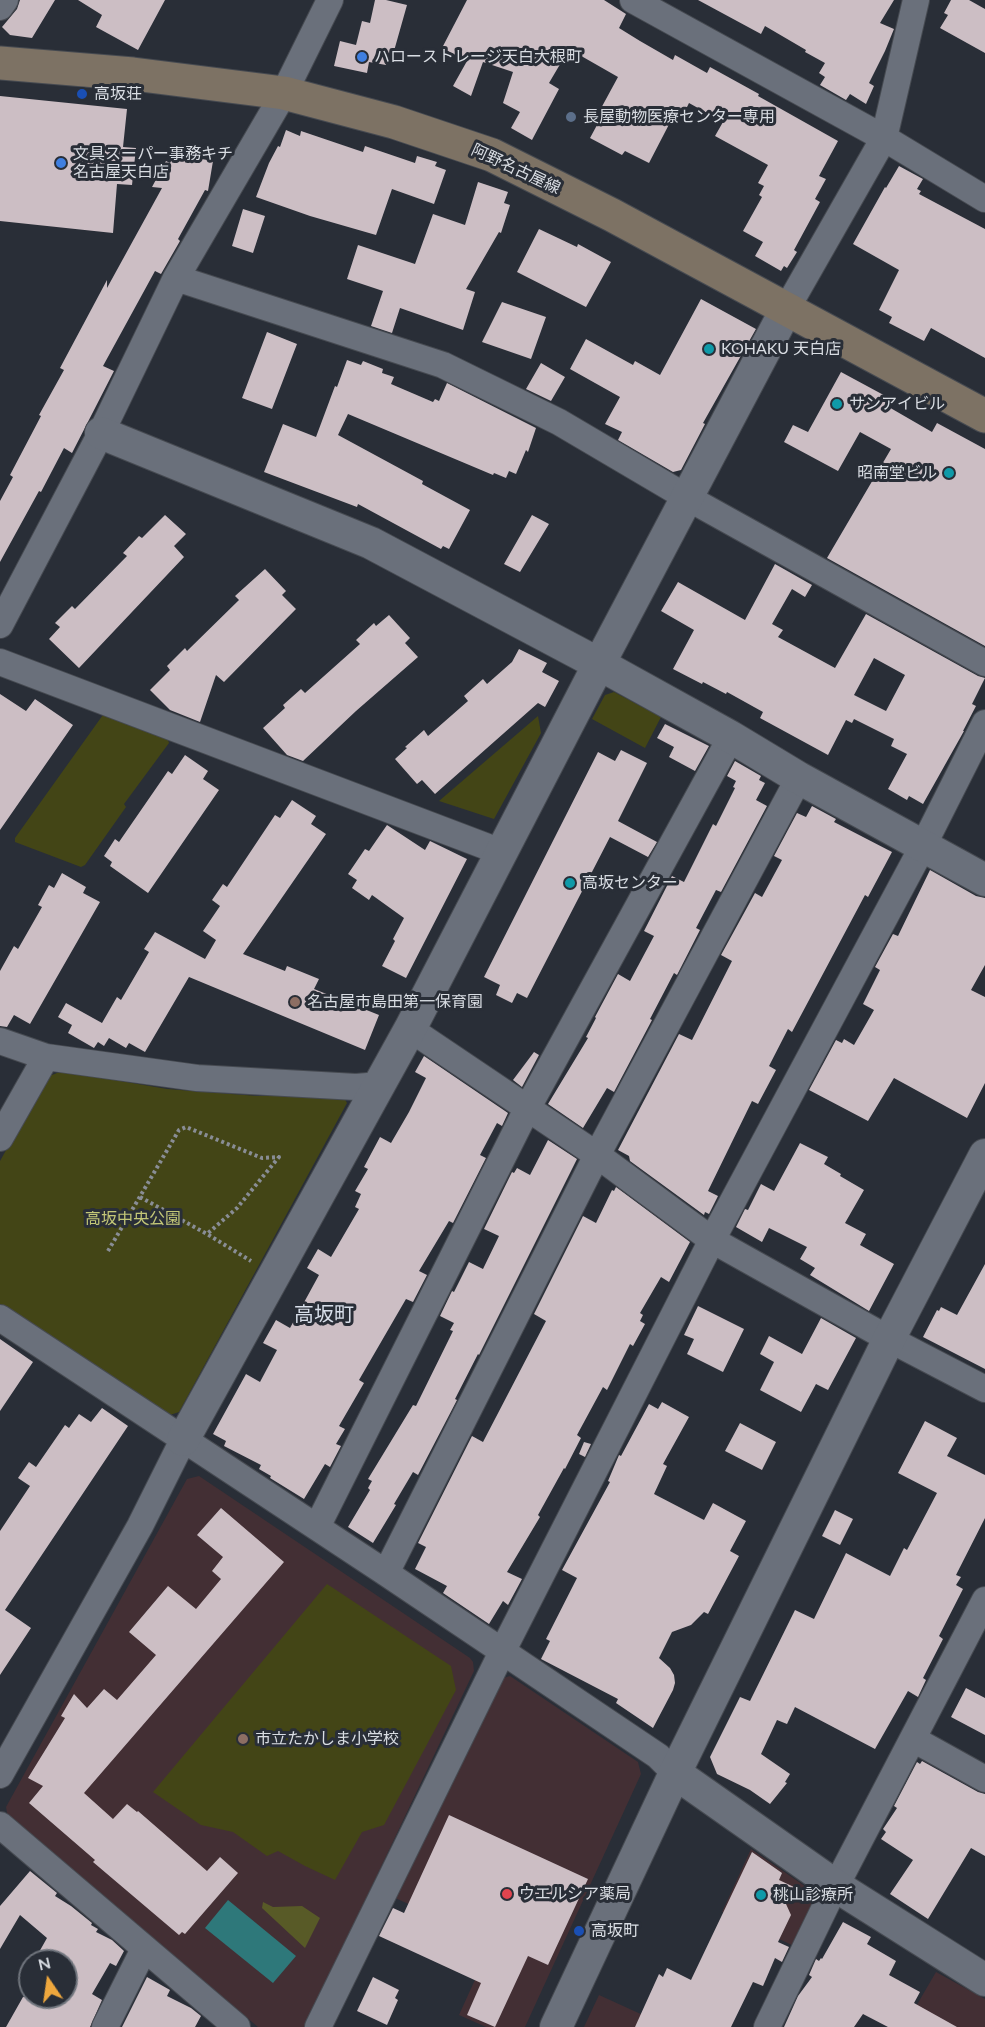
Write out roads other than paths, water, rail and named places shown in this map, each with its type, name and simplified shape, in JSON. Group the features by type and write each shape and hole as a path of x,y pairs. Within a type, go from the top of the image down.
{"main road":[{"name":"阿野名古屋線","path":"0,63 133,74 284,93 394,122 492,155 612,214 985,416"}],"street":[{"path":"0,7 5,0"},
{"path":"0,625 101,433 176,278 284,93 330,0"},
{"path":"633,0 884,138 985,199"},
{"path":"0,1775 140,1526 183,1440 380,1085 787,308 884,138 916,0"},
{"path":"176,278 443,365 559,422 688,498 985,663"},
{"path":"101,433 371,543 599,664 799,778 985,880"},
{"path":"0,662 501,852"},
{"path":"318,2027 502,1652 712,1240 923,846 985,723"},
{"path":"318,1527 527,1110 730,737"},
{"path":"386,1573 597,1155 799,778"},
{"path":"410,1029 597,1155 712,1240 889,1339 985,1389"},
{"path":"0,1041 46,1057 197,1078 356,1086 380,1085"},
{"path":"0,1138 46,1057"},
{"path":"556,2027 675,1773 889,1339 985,1155"},
{"path":"0,1318 318,1527 658,1756 675,1773 836,1886 985,1980"},
{"path":"768,2027 836,1886 985,1600"},
{"path":"913,1739 985,1779"},
{"path":"0,1825 237,2027"},
{"path":"105,2027 144,1949"}],"place":[{"name":"ハローストレージ天白大根町","path":"362,57"},
{"name":"高坂荘","path":"82,94"},
{"name":"長屋動物医療センター専用","path":"571,117"},
{"name":"文具スーパー事務キチ 名古屋天白店","path":"61,163"},
{"name":"KOHAKU 天白店","path":"709,349"},
{"name":"サンアイビル","path":"837,404"},
{"name":"昭南堂ビル","path":"949,473"},
{"name":"高坂センター","path":"570,883"},
{"name":"名古屋市島田第一保育園","path":"295,1002"},
{"name":"市立たかしま小学校","path":"243,1739"},
{"name":"ウエルシア薬局","path":"507,1894"},
{"name":"桃山診療所","path":"761,1895"},
{"name":"高坂町","path":"579,1931"}],"district":[{"name":"高坂町","path":"324,1315"}],"park label":[{"name":"高坂中央公園","path":"133,1219"}]}
